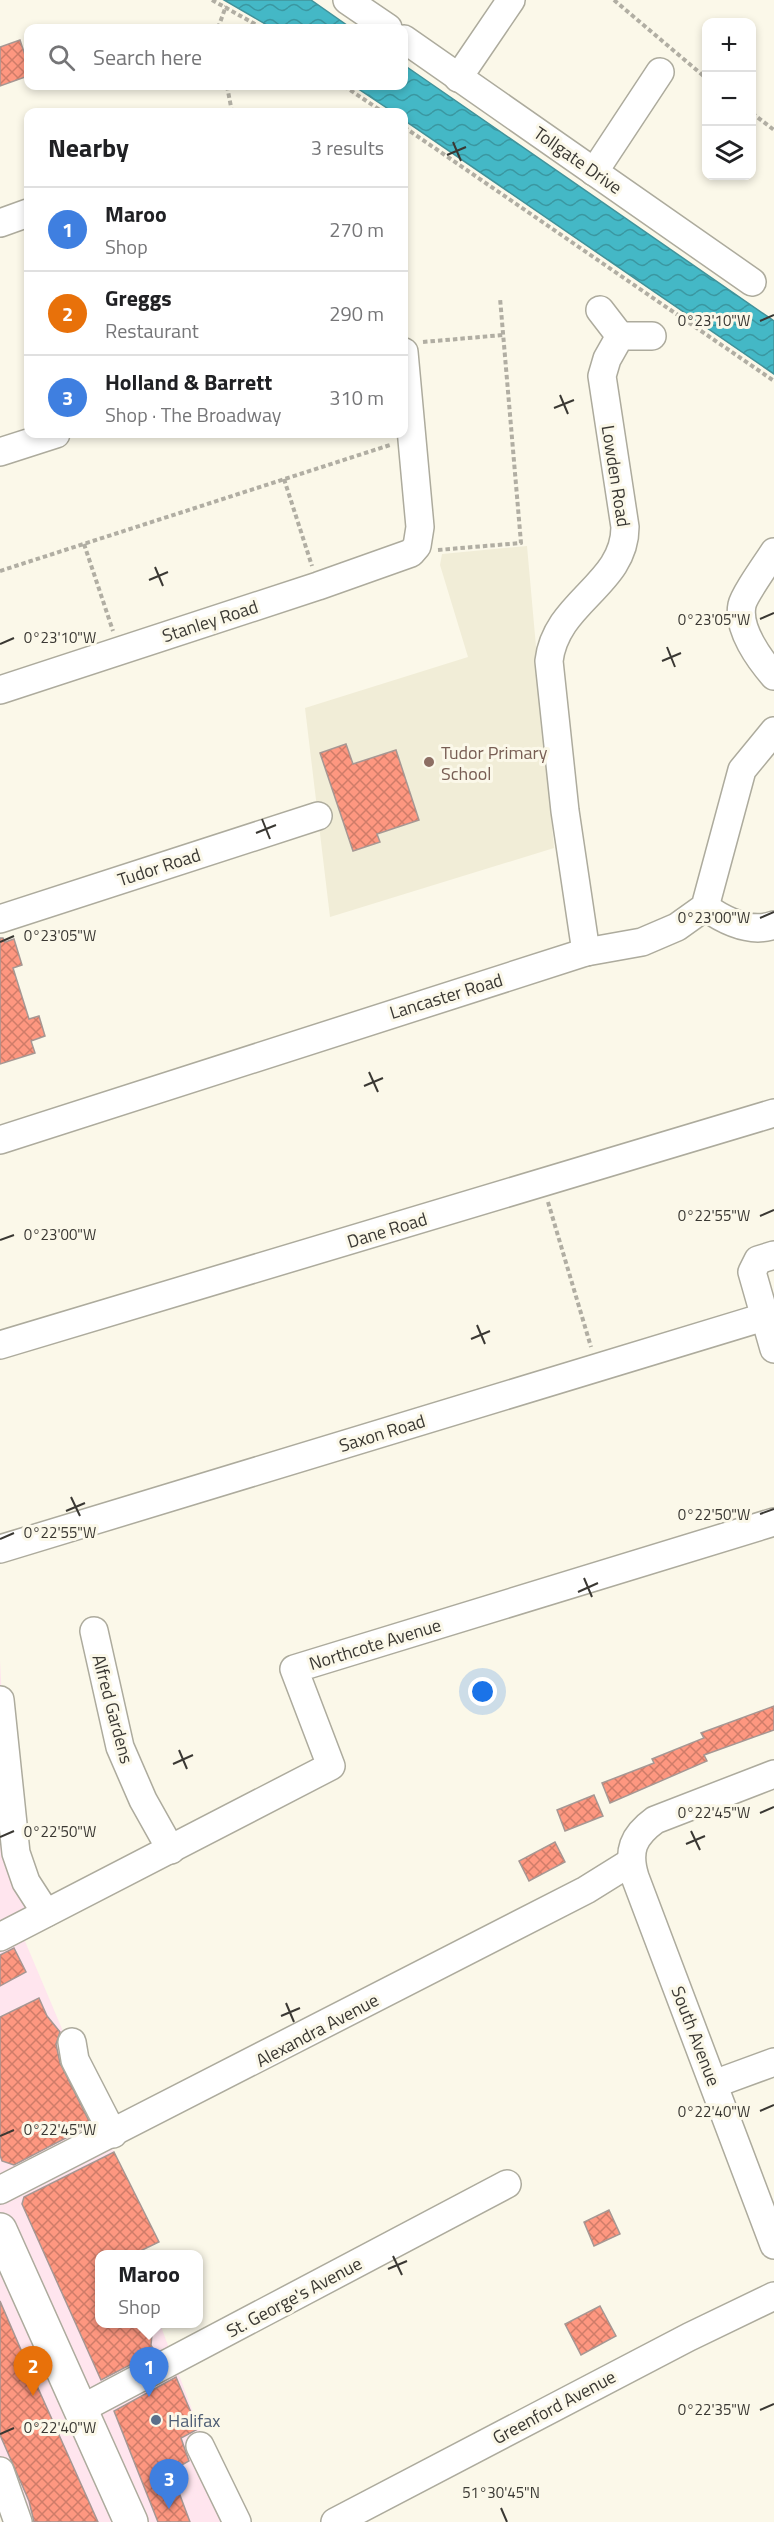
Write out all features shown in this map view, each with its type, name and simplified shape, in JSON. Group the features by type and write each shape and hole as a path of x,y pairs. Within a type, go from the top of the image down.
{"main road":[{"path":"0,2230 131,2522"}],"street":[{"path":"347,0 382,24"},
{"path":"458,78 511,0"},
{"name":"Tollgate Drive","path":"408,42 752,282"},
{"path":"594,172 660,72"},
{"path":"0,222 24,214"},
{"path":"600,310 620,336 652,336"},
{"name":"Lowden Road","path":"586,952 565,811 549,661 553,642 564,619 613,568 625,540 602,376 607,359 620,336"},
{"path":"408,347 412,439 420,527 417,546"},
{"path":"0,452 44,438"},
{"name":"Stanley Road","path":"0,690 402,558 417,546"},
{"path":"774,552 742,604 745,629 757,657 774,676"},
{"path":"774,731 742,770 705,908 729,923 767,928 774,925"},
{"name":"Tudor Road","path":"0,919 318,816"},
{"name":"Lancaster Road","path":"2,1133 586,952 642,942 677,927 705,908"},
{"name":"Dane Road","path":"0,1345 774,1113"},
{"path":"774,1255 758,1260 752,1268 774,1349"},
{"name":"Saxon Road","path":"0,1549 765,1317"},
{"name":"Northcote Avenue","path":"0,1937 331,1766 294,1669 774,1522"},
{"name":"Alfred Gardens","path":"94,1631 120,1747 143,1800 171,1850"},
{"path":"0,1700 16,1852 26,1882 46,1913"},
{"path":"631,1862 634,1840 655,1820 774,1774"},
{"name":"South Avenue","path":"631,1862 774,2245"},
{"name":"Alexandra Avenue","path":"0,2190 586,1890 631,1862"},
{"path":"72,2042 75,2060 113,2134"},
{"path":"714,2084 774,2062"},
{"name":"St. George's Avenue","path":"81,2409 507,2184"},
{"name":"Greenford Avenue","path":"335,2522 689,2337 774,2296"},
{"path":"200,2446 237,2522"},
{"path":"0,2470 18,2522"}],"path":[{"path":"212,0 255,24"},
{"path":"614,0 702,75"},
{"path":"219,24 226,6"},
{"path":"228,90 231,108"},
{"path":"350,90 377,108"},
{"path":"756,116 774,130"},
{"path":"408,130 774,381"},
{"path":"417,546 435,551 521,543 500,298"},
{"path":"408,347 503,334"},
{"path":"0,571 412,439"},
{"path":"284,479 318,586"},
{"path":"84,544 120,651"},
{"path":"542,1182 597,1368"}],"shaded area":[{"name":"Tudor Primary School","path":"527,546 554,848 330,917 305,708 468,657 440,565 442,554"},
{"path":"0,1660 4,1738 21,1869 43,1911 19,1927 114,2152 159,2242 142,2250 95,2250 95,2328 161,2328 234,2522 17,2522 0,2484"}],"water":[{"path":"224,0 311,0 345,24 265,24"},
{"path":"408,68 774,321 774,374 408,123 408,108 387,108 360,90 408,90"}],"building":[{"path":"20,40 24,52 24,77 0,86 0,47"},
{"path":"346,744 353,764 396,750 419,820 377,834 380,842 353,851 320,753"},
{"path":"0,938 3,938 5,942 14,939 22,965 13,968 29,1019 39,1016 45,1036 31,1041 35,1053 0,1064"},
{"path":"774,1706 774,1730 704,1755 707,1761 610,1803 602,1783 654,1763 652,1759 704,1738 701,1733"},
{"path":"594,1795 603,1816 565,1831 557,1810"},
{"path":"555,1842 565,1862 529,1881 519,1861"},
{"path":"14,1948 26,1972 0,1986 0,1955"},
{"path":"39,1998 47,2016 60,2032 56,2044 60,2063 91,2125 14,2165 2,2161 0,2155 0,2017"},
{"path":"114,2152 159,2242 142,2250 95,2250 95,2328 153,2328 151,2345 155,2352 101,2380 22,2204 24,2197"},
{"path":"609,2210 620,2234 594,2246 584,2222"},
{"path":"0,2301 98,2522 34,2522 29,2501 0,2435"},
{"path":"600,2306 616,2336 581,2355 565,2324"},
{"path":"176,2377 198,2429 181,2438 189,2461 171,2471 190,2522 158,2522 114,2411"}],"place":[{"name":"Tudor Primary School","path":"429,762"},
{"name":"Greggs","path":"33,2396"},
{"name":"Maroo","path":"149,2397"},
{"name":"Halifax","path":"156,2420"},
{"name":"Holland & Barrett","path":"169,2509"}]}
